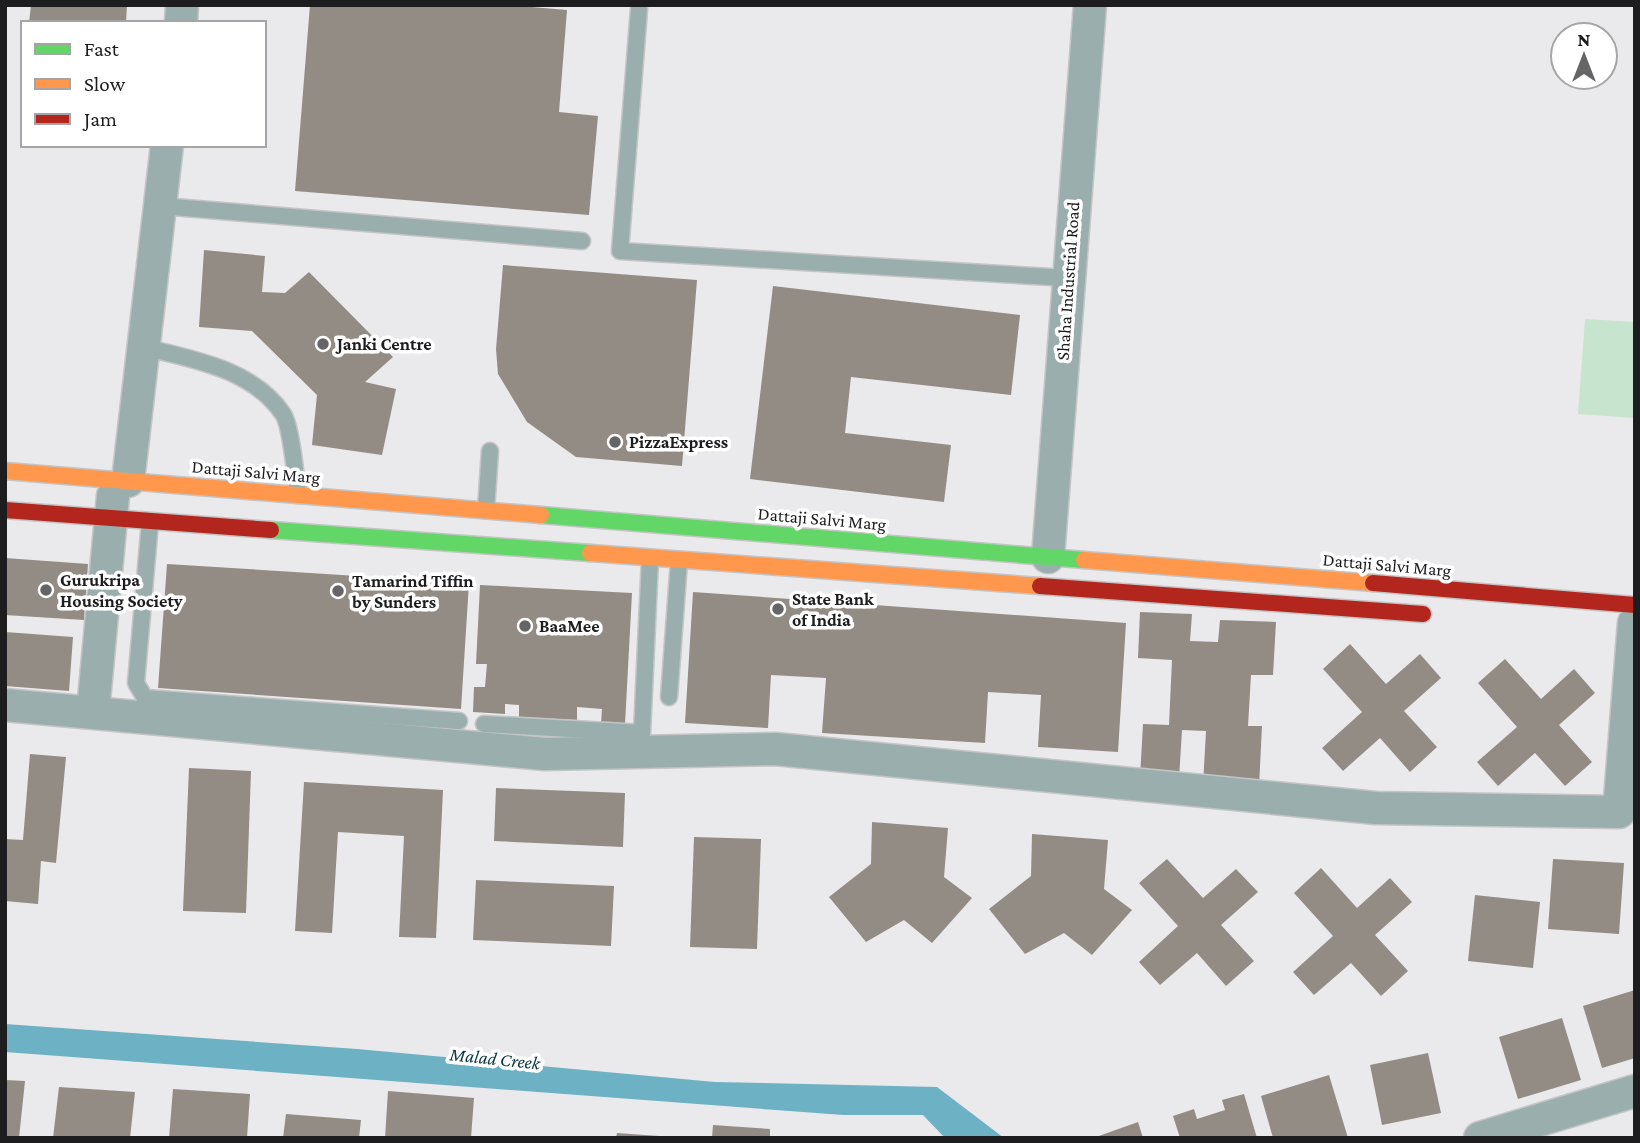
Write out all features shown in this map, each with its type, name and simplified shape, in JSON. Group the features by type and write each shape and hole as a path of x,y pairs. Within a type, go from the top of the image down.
{"street":[{"name":"Shaha Industrial Road","path":"1048,557 1067,278 1090,5"},
{"path":"93,711 111,519 121,480 143,347 167,147"},
{"name":"Dattaji Salvi Marg","path":"5,471 1048,557 1631,618"},
{"path":"5,510 1443,615"},
{"path":"5,705 545,754 775,749 1376,808 1627,819 1631,618"},
{"path":"1480,1138 1635,1091"}],"lane":[{"path":"639,9 620,251 1067,278"},
{"path":"161,206 582,241"},
{"path":"143,347 207,362 259,390 285,416 298,495"},
{"path":"486,510 491,451"},
{"path":"150,522 136,683 145,698 459,721"},
{"path":"484,724 642,733 650,559"},
{"path":"669,697 679,561"}],"green space":[{"path":"1585,319 1635,322 1635,418 1578,414"}],"water":[{"path":"5,1024 357,1049 715,1082 937,1087 1004,1138 945,1138 923,1115 843,1115 5,1052"}],"building":[{"path":"31,5 127,5 126,21 29,21"},
{"path":"310,5 507,5 567,10 559,112 598,116 589,215 295,191"},
{"name":"Janki Centre","path":"204,250 265,256 262,292 285,293 309,272 393,357 365,382 396,389 382,455 312,445 317,395 252,331 199,327"},
{"path":"503,265 697,280 682,466 576,457 527,422 498,374 496,349"},
{"path":"773,286 1020,315 1011,395 851,377 845,433 951,445 944,502 750,479"},
{"name":"Gurukripa Housing Society","path":"5,558 88,564 84,620 5,615"},
{"path":"167,564 469,583 461,709 158,688"},
{"path":"480,585 632,593 625,724 601,723 602,709 577,707 577,720 519,717 519,705 505,704 505,714 473,712 474,687 485,687 487,664 476,664"},
{"path":"693,592 1126,623 1118,752 1038,747 1041,695 988,692 985,743 822,733 826,678 771,675 768,728 685,723"},
{"path":"1140,612 1192,614 1190,641 1218,642 1220,620 1276,622 1273,675 1251,675 1248,726 1262,726 1259,787 1203,785 1206,731 1182,730 1179,779 1140,778 1143,724 1169,725 1172,660 1138,658"},
{"name":"Gurukripa Housing Society","path":"5,632 73,637 69,691 5,686"},
{"path":"1350,644 1386,684 1420,654 1441,678 1404,711 1437,747 1410,772 1380,738 1343,771 1322,748 1362,712 1323,669"},
{"path":"1505,659 1541,699 1574,669 1595,693 1559,725 1592,762 1565,786 1535,753 1498,786 1477,762 1517,727 1478,683"},
{"path":"30,754 66,757 56,863 41,861 38,904 5,901 5,839 23,840"},
{"path":"189,768 251,771 246,913 183,911"},
{"path":"304,782 443,790 436,938 399,937 404,836 338,832 332,933 295,931"},
{"path":"496,788 625,793 623,847 494,841"},
{"path":"872,822 948,828 944,877 972,898 932,943 904,920 866,942 829,897 871,864"},
{"path":"1032,834 1108,840 1104,889 1132,910 1092,955 1064,933 1025,954 989,909 1031,876"},
{"path":"694,837 761,839 757,949 690,947"},
{"path":"1167,859 1203,898 1236,869 1258,892 1221,925 1254,961 1226,986 1197,953 1160,985 1139,962 1178,926 1139,883"},
{"path":"1553,859 1624,863 1619,934 1548,929"},
{"path":"1321,868 1357,908 1390,878 1412,902 1375,935 1408,971 1381,996 1351,963 1314,995 1293,972 1333,936 1294,893"},
{"path":"476,880 614,886 611,946 473,940"},
{"path":"1475,895 1540,902 1533,968 1468,961"},
{"path":"1635,990 1635,1058 1602,1068 1583,1006"},
{"path":"1562,1018 1581,1080 1518,1099 1499,1037"},
{"path":"1428,1053 1441,1113 1382,1125 1370,1065"},
{"path":"1329,1075 1348,1138 1273,1138 1261,1096"},
{"path":"5,1080 25,1081 19,1138 5,1138"},
{"path":"59,1087 135,1092 130,1138 53,1138"},
{"path":"173,1089 250,1094 247,1138 169,1138"},
{"path":"388,1091 474,1098 471,1138 385,1138"},
{"path":"1244,1094 1257,1138 1180,1138 1173,1116 1194,1109 1197,1119 1225,1110 1222,1100"},
{"path":"286,1114 361,1120 359,1138 283,1138"},
{"path":"1138,1122 1143,1138 1096,1137"},
{"path":"713,1125 770,1129 770,1138 712,1138"},
{"path":"617,1133 659,1136 659,1138 616,1138"}],"traffic: fast":[{"path":"541,515 1084,560"},
{"path":"271,530 590,553"}],"traffic: slow":[{"path":"5,471 541,515"},
{"path":"590,553 1040,586"},
{"path":"1084,560 1373,583"}],"traffic: jam":[{"path":"5,510 271,530"},
{"path":"1373,583 1635,605"},
{"path":"1040,586 1423,614"}],"place":[{"name":"Janki Centre","path":"323,344"},
{"name":"PizzaExpress","path":"615,442"},
{"name":"Gurukripa Housing Society","path":"46,590"},
{"name":"Tamarind Tiffin by Sunders","path":"338,591"},
{"name":"State Bank of India","path":"778,609"},
{"name":"BaaMee","path":"525,626"}],"water label":[{"name":"Malad Creek","path":"495,1058"}]}
